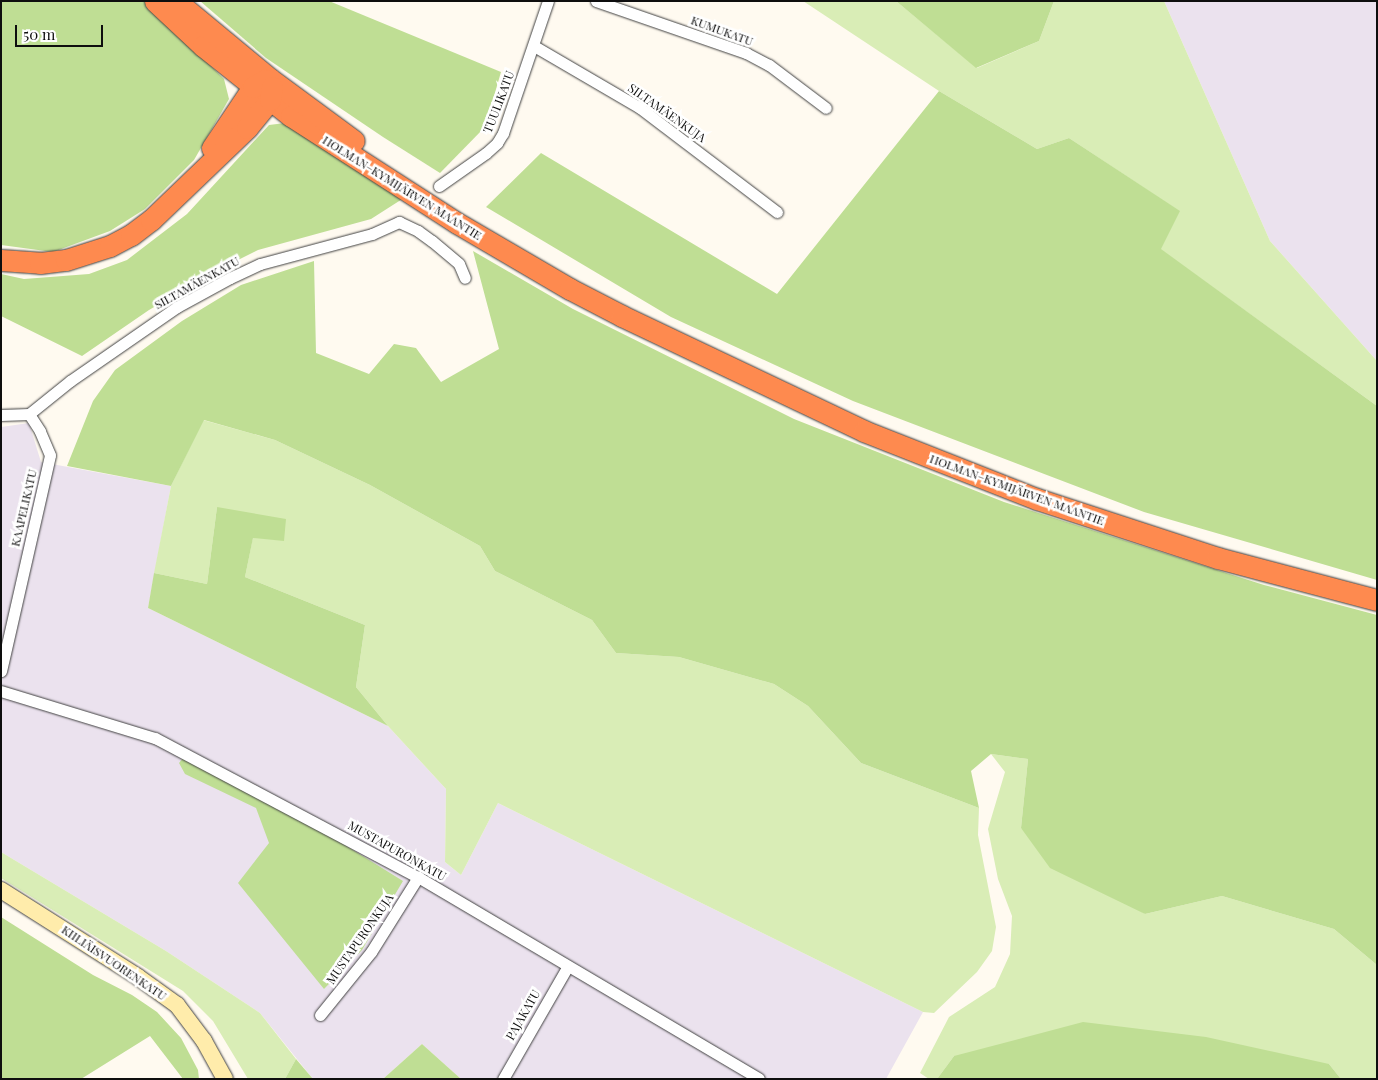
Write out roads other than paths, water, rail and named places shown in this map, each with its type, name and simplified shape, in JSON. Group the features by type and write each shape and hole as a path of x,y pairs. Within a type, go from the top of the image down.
{"highway":[{"name":"HOLMAN–KYMIJÄRVEN MAANTIE","path":"155,1 203,46 264,89 341,149 514,258 613,312 864,431 1037,499 1218,558 1377,600"},
{"name":"HOLMAN–KYMIJÄRVEN MAANTIE","path":"176,1 264,89"},
{"path":"1,260 40,263 66,260 89,254 131,235 151,220 247,128 264,89"}],"street":[{"name":"TUULIKATU","path":"439,186 497,143 503,133 548,1"},
{"name":"KUMUKATU","path":"596,1 746,53 769,65 826,108"},
{"name":"SILTAMÄENKUJA","path":"534,46 640,108 777,212"},
{"name":"SILTAMÄENKATU","path":"28,414 70,381 177,307 260,264 372,234 399,222 418,231 432,241 459,264 465,278"},
{"path":"1,415 28,414"},
{"name":"KAAPELIKATU","path":"1,671 50,455 40,431 28,414"},
{"name":"MUSTAPURONKATU","path":"1,691 155,738 418,877 758,1079"},
{"name":"MUSTAPURONKUJA","path":"320,1015 371,952 418,877"},
{"name":"KIILIÄISVUORENKATU","path":"1,890 138,977 177,1005 204,1041 225,1079"},
{"name":"PAJAKATU","path":"503,1079 568,966"}]}
